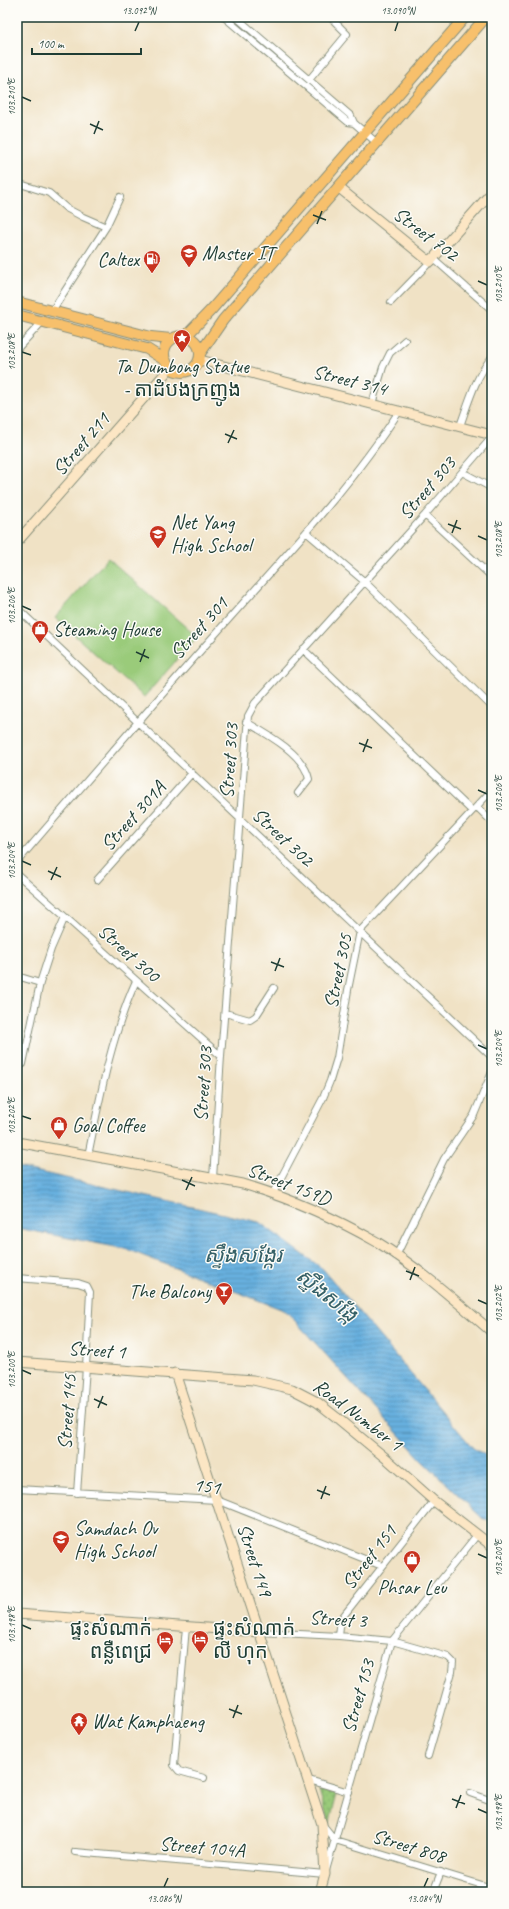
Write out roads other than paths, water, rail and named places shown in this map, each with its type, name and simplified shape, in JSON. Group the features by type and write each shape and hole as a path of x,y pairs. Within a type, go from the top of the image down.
{"main road":[{"path":"186,336 212,309 465,17"},
{"path":"17,315 147,349 174,370 184,372 194,368 223,320 486,17"},
{"path":"17,302 151,337 172,339 186,336 194,340 200,356"},
{"path":"168,364 166,347 172,339"}],"street":[{"path":"224,17 336,113 348,122 354,123"},
{"path":"236,17 351,116 354,123 377,143"},
{"path":"309,80 347,34 330,17"},
{"path":"17,183 40,188 50,193 66,208 106,227"},
{"name":"Street 702","path":"338,187 432,260 492,310"},
{"path":"391,302 432,260 492,192"},
{"path":"52,311 106,227 120,197"},
{"path":"17,349 42,322"},
{"path":"372,404 383,367 390,353 405,340"},
{"name":"Street 314","path":"200,356 492,436"},
{"path":"460,426 476,381 481,371 492,357"},
{"name":"Street 211","path":"17,542 168,364"},
{"name":"Street 301","path":"17,862 138,722 306,532 375,449 400,410"},
{"name":"Street 303","path":"214,1178 224,1013 241,819 246,722 255,703 425,515 492,436"},
{"path":"462,472 492,488"},
{"path":"425,515 492,577"},
{"path":"306,532 365,582 492,707"},
{"name":"Street 302","path":"17,608 492,1057"},
{"path":"303,649 475,809 492,822"},
{"path":"246,722 283,744 307,770 308,779 298,793"},
{"name":"Street 301A","path":"97,880 192,773"},
{"name":"Street 305","path":"273,1193 323,1098 330,1081 337,1058 348,990 360,931 492,790"},
{"name":"Street 300","path":"17,874 221,1056"},
{"path":"23,1064 40,983 50,949 65,917"},
{"path":"17,976 40,983"},
{"path":"88,1156 111,1056 128,1000 136,981"},
{"path":"224,1013 250,1020 256,1016 274,988"},
{"path":"396,1256 444,1159 474,1115 492,1072"},
{"name":"Street 159D","path":"17,1142 214,1178 243,1184 273,1193 348,1227 378,1243 454,1300 492,1332"},
{"name":"Street 145","path":"17,1278 78,1283 87,1286 90,1292 86,1367 76,1493"},
{"name":"Street 1","path":"17,1362 175,1373"},
{"name":"Street 149","path":"175,1373 309,1780 322,1824 325,1874"},
{"name":"Road Number 1","path":"175,1373 268,1382 304,1395 336,1417 434,1501 492,1546"},
{"name":"151","path":"17,1489 217,1500 382,1566"},
{"name":"Street 151","path":"339,1636 341,1619 434,1501"},
{"name":"Street 153","path":"320,1892 392,1641 476,1535"},
{"name":"Street 3","path":"17,1614 392,1641 448,1657 453,1662 452,1672 428,1756"},
{"path":"186,1627 174,1765 179,1771 204,1778"},
{"path":"309,1780 349,1792"},
{"path":"470,1793 492,1801"},
{"path":"322,1824 335,1840"},
{"name":"Street 808","path":"335,1840 492,1888"},
{"name":"Street 104A","path":"75,1852 325,1874"},
{"path":"434,1892 441,1872"}],"water":[{"name":"ស្ទឹងសង្កែរ","path":"17,1167 259,1222 323,1269 473,1448 492,1459 492,1523 482,1518 421,1459 286,1311 126,1249 17,1228"}],"place":[{"name":"Master IT","path":"189,268"},
{"name":"Caltex","path":"152,274"},
{"name":"Ta Dumbong Statue - តាដំបងក្រញូង","path":"182,353"},
{"name":"Net Yang High School","path":"158,549"},
{"name":"Steaming House","path":"40,644"},
{"name":"Goal Coffee","path":"59,1140"},
{"name":"The Balcony","path":"224,1306"},
{"name":"Samdach Ov High School","path":"61,1554"},
{"name":"Phsar Leu","path":"412,1574"},
{"name":"ផ្ទះសំណាក់ លី ហុក","path":"200,1654"},
{"name":"ផ្ទះសំណាក់ ពន្លឺពេជ្រ","path":"165,1655"},
{"name":"Wat Kamphaeng","path":"79,1736"}],"water label":[{"name":"ស្ទឹងសង្កែ","path":"327,1295"}]}
